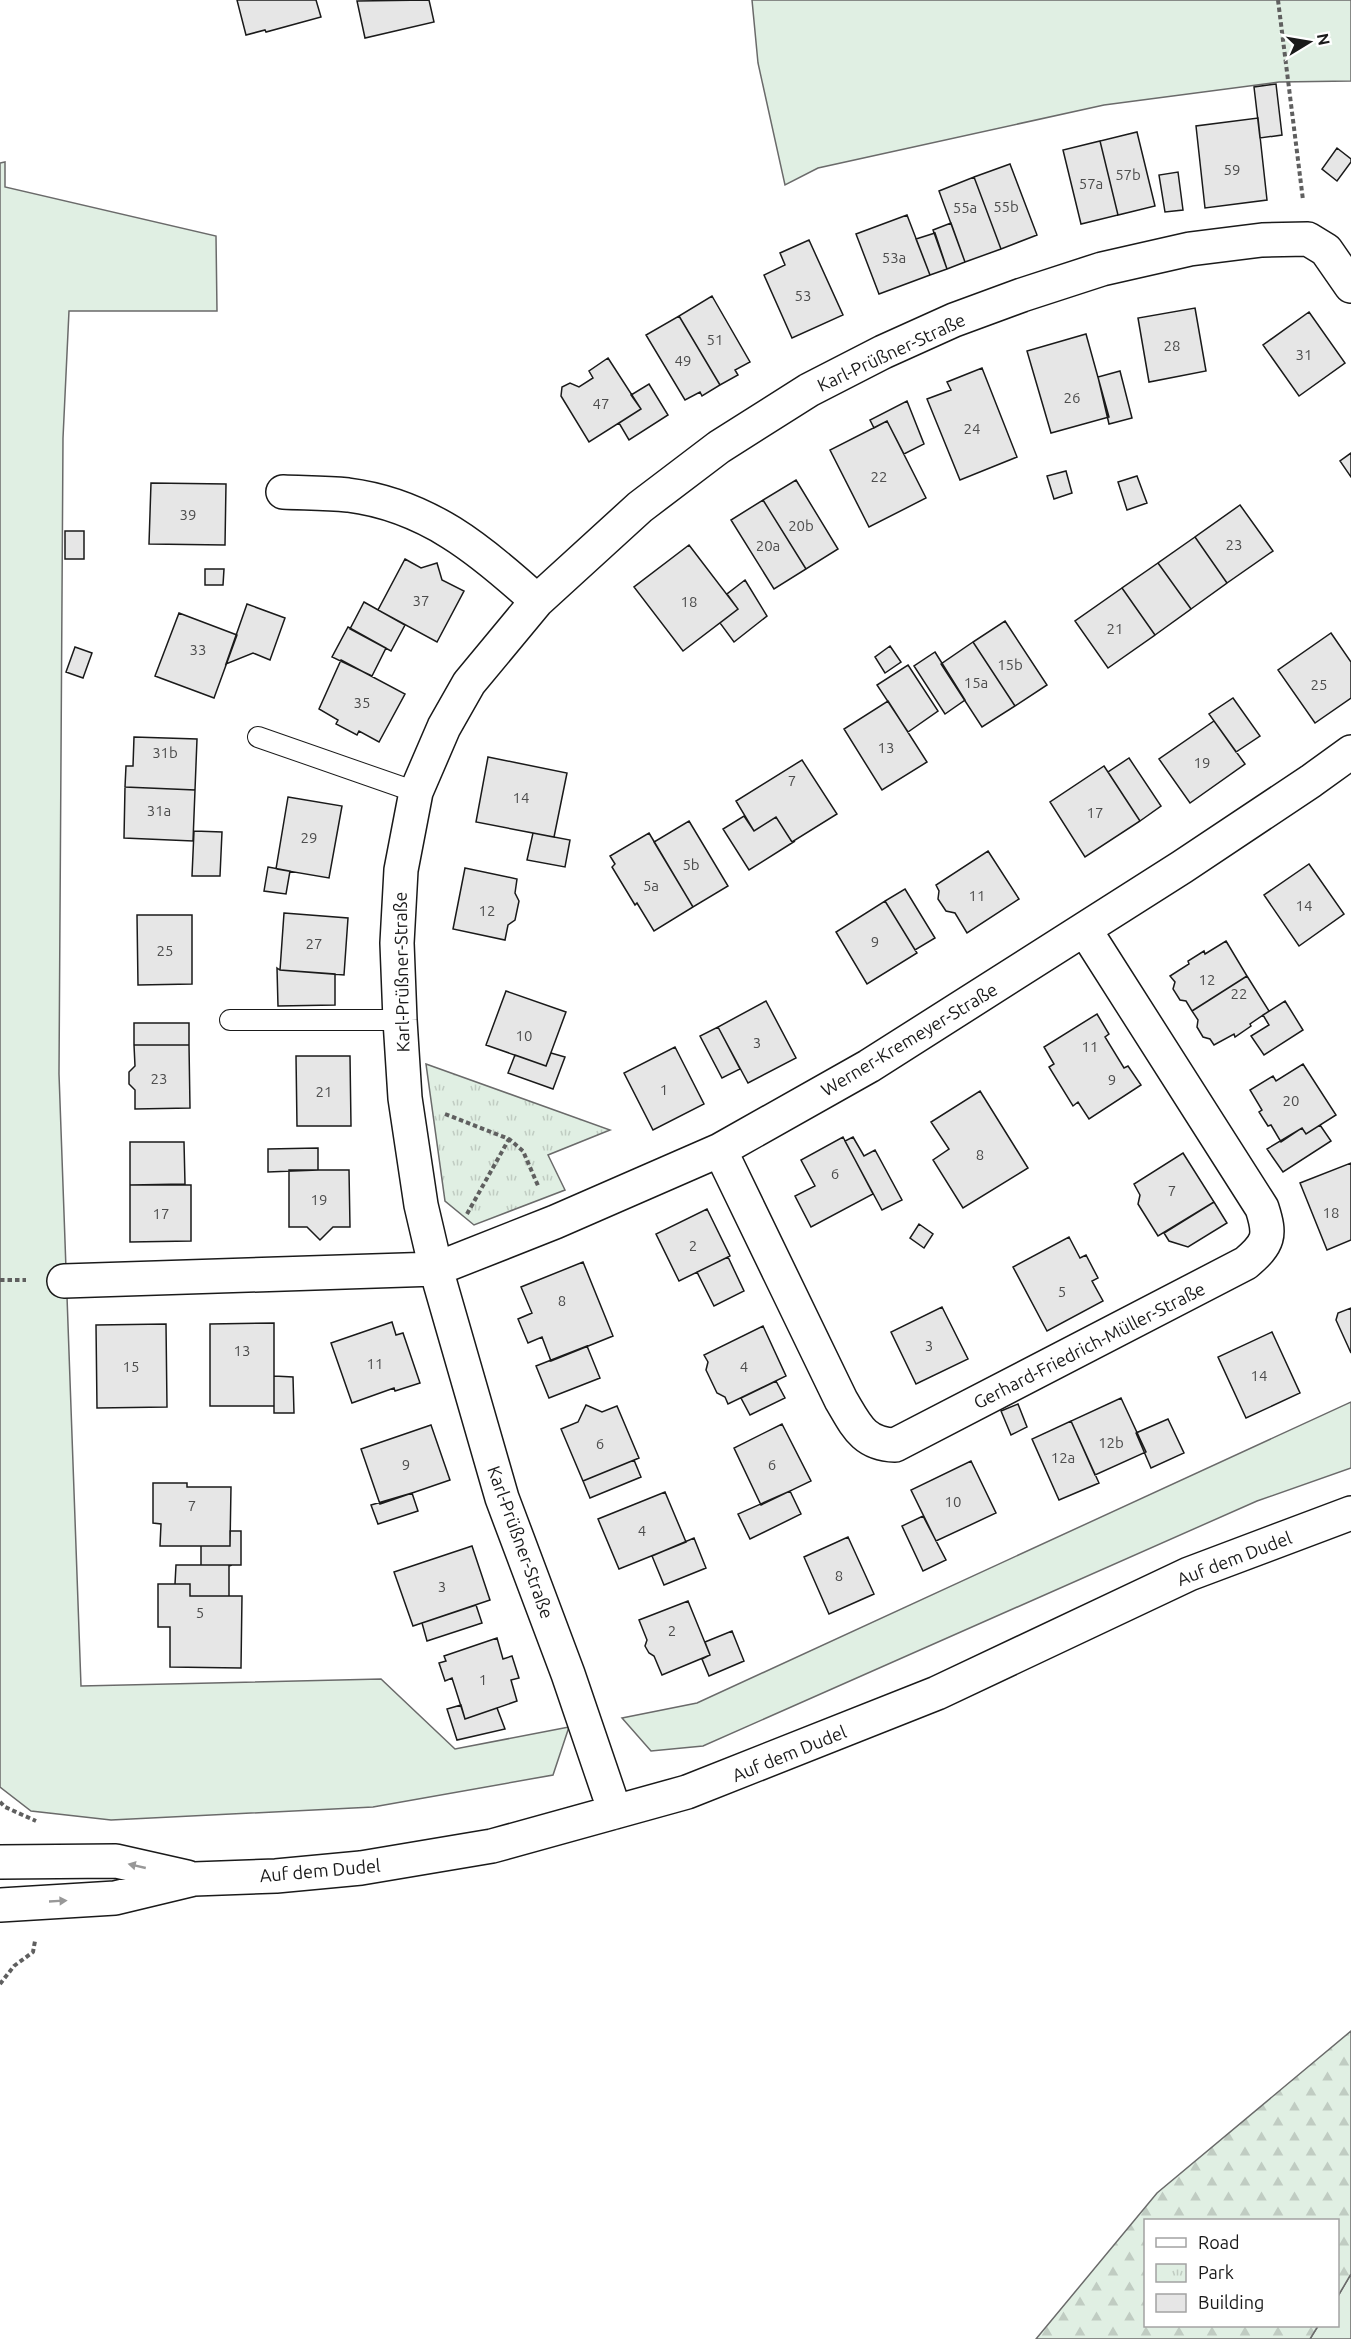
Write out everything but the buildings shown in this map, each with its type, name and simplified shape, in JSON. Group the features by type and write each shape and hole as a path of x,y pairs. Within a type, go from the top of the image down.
{"street":[{"path":"1308,239 1326,250 1351,286"},
{"name":"Karl-Prüßner-Straße","path":"615,1812 568,1674 502,1498 436,1269 421,1204 405,1098 400,1020 398,943 400,870 416,792 444,727 469,683 537,601 640,507 719,447 809,390 883,352 954,320 1102,269 1190,249 1262,240 1308,239"},
{"path":"283,492 349,495 392,505 446,528 490,559 537,601"},
{"name":"Werner-Kremeyer-Straße","path":"436,1269 555,1222 720,1150 869,1066 1085,930 1311,781 1351,752"},
{"name":"Gerhard-Friedrich-Müller-Straße","path":"720,1150 841,1400 859,1430 879,1444 895,1445 1246,1263 1263,1248 1269,1228 1262,1208 1085,930"},
{"path":"64,1281 436,1269"},
{"name":"Auf dem Dudel","path":"0,1905 115,1898 194,1879 276,1876 361,1868 492,1846 687,1792 937,1693 1189,1574 1351,1513"},
{"name":"Auf dem Dudel","path":"0,1862 116,1861 194,1879"}],"lane":[{"path":"258,737 416,792"},
{"path":"230,1020 400,1020"}],"path":[{"path":"1278,0 1308,239"},
{"path":"405,1098 509,1139 523,1151 555,1222"},
{"path":"436,1269 509,1139"}],"green space":[{"path":"752,0 1351,0 1351,81 1279,82 1104,105 818,168 785,185 758,63"},
{"path":"5,162 5,187 216,236 217,311 69,311 63,438 59,1074 81,1686 381,1679 455,1749 569,1727 553,1775 373,1807 111,1820 31,1811 0,1787 0,163"},
{"path":"426,1064 610,1130 548,1155 565,1190 474,1225 445,1201"},
{"path":"1351,1402 1351,1468 1257,1501 703,1746 651,1751 622,1718 697,1703"},
{"path":"1351,2031 1351,2274 1339,2294 1339,2219 1144,2219 1144,2327 1317,2327 1310,2339 1036,2339 1157,2193"},
{"path":"1351,2274 1351,2339 1310,2339 1317,2327 1339,2327 1339,2294"}]}
